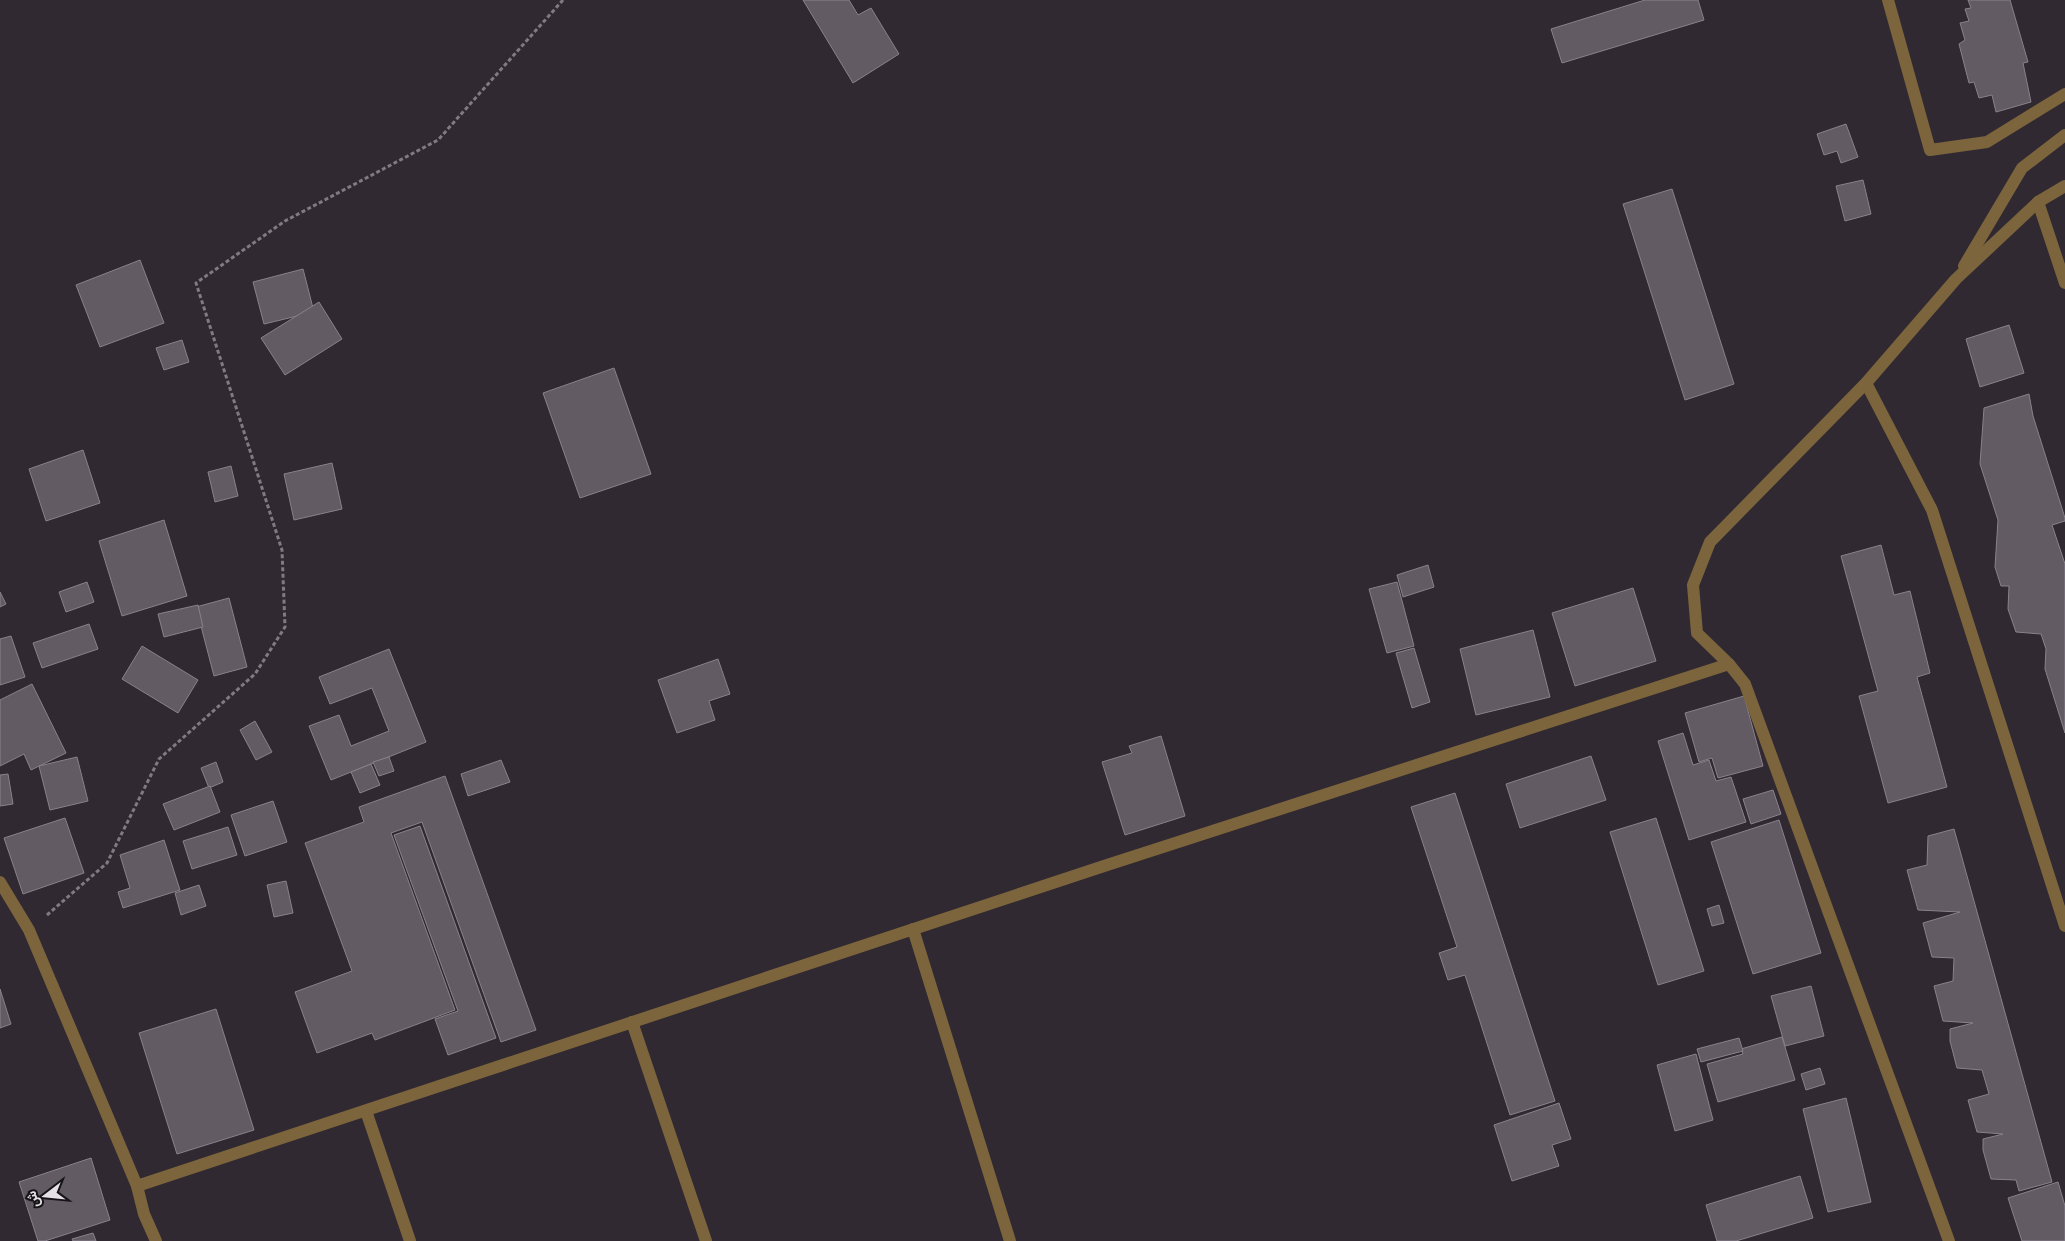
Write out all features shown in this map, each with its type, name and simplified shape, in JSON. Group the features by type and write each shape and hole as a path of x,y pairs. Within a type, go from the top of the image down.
{"street":[{"path":"1888,0 1930,150 1987,142 2065,94"},
{"path":"1956,279 2022,168 2065,135"},
{"path":"1949,1241 1745,684 1729,664 1697,633 1693,585 1710,542 1866,383 1956,279 2038,202 2065,186"},
{"path":"2038,202 2065,283"},
{"path":"1866,383 1932,510 2065,926"},
{"path":"137,1186 632,1022 1729,664"},
{"path":"0,882 29,930 137,1186 144,1214 156,1241"},
{"path":"913,930 1010,1241"},
{"path":"632,1022 706,1241"},
{"path":"366,1110 410,1241"}],"path":[{"path":"29,930 107,863 159,759 255,674 285,627 282,550 196,283 285,221 438,140 563,0"}],"building":[{"path":"803,0 849,0 858,15 871,8 899,54 853,83"},
{"path":"1645,0 1698,0 1704,20 1562,63 1551,29"},
{"path":"1968,0 2010,0 2028,62 2023,63 2031,102 1996,112 1992,95 1979,98 1974,82 1969,83 1959,44 1965,40 1960,23 1969,21 1965,9 1971,8"},
{"path":"1846,124 1858,157 1841,163 1837,151 1824,155 1817,134"},
{"path":"1863,180 1871,214 1845,221 1836,186"},
{"path":"1672,189 1734,384 1685,400 1623,204"},
{"path":"140,260 164,323 100,347 76,285"},
{"path":"303,269 314,312 264,324 253,282"},
{"path":"319,302 342,339 285,375 261,338"},
{"path":"2009,325 2024,373 1980,387 1966,339"},
{"path":"182,340 189,362 164,370 156,348"},
{"path":"614,368 651,474 580,498 543,393"},
{"path":"2029,394 2033,416 2065,518 2065,521 2052,525 2065,564 2065,733 2045,669 2046,649 2041,634 2016,632 2008,609 2009,586 2001,586 1995,567 1998,520 1980,464 1984,408"},
{"path":"83,450 100,503 46,521 29,469"},
{"path":"332,463 342,509 294,520 284,474"},
{"path":"231,466 238,496 215,502 208,472"},
{"path":"164,520 187,596 122,616 99,541"},
{"path":"1881,545 1894,595 1910,591 1930,673 1917,677 1947,787 1888,803 1859,696 1878,691 1841,556"},
{"path":"1428,565 1434,587 1403,597 1397,575"},
{"path":"87,582 94,602 66,612 59,592"},
{"path":"1397,582 1414,646 1387,653 1369,589"},
{"path":"1633,588 1656,661 1575,686 1552,613"},
{"path":"0,592 6,604 0,607"},
{"path":"229,598 247,667 214,676 196,607"},
{"path":"198,605 203,627 164,637 158,614"},
{"path":"89,624 98,649 42,668 33,643"},
{"path":"1533,630 1550,697 1476,715 1460,649"},
{"path":"11,636 25,677 0,685 0,639"},
{"path":"142,646 198,680 178,713 122,679"},
{"path":"1414,648 1430,702 1412,708 1396,653"},
{"path":"389,649 426,742 331,780 309,726 339,715 351,746 389,731 372,688 330,704 319,677"},
{"path":"718,659 730,694 709,701 715,720 677,733 658,680"},
{"path":"32,684 66,753 31,770 24,754 0,766 0,700"},
{"path":"1744,696 1763,766 1718,778 1712,758 1699,762 1685,713"},
{"path":"255,721 272,752 256,760 240,730"},
{"path":"1683,733 1693,765 1709,760 1716,781 1731,777 1746,822 1689,840 1658,741"},
{"path":"1161,736 1185,816 1125,835 1102,762 1132,753 1129,746"},
{"path":"1591,756 1606,800 1520,828 1506,784"},
{"path":"77,757 88,801 50,810 39,766"},
{"path":"389,757 394,771 379,776 373,762"},
{"path":"501,760 510,782 468,796 461,774"},
{"path":"216,762 223,782 209,788 201,768"},
{"path":"371,764 380,785 360,793 351,772"},
{"path":"8,774 13,804 0,806 0,775"},
{"path":"445,776 536,1030 501,1042 422,822 391,833 455,1010 375,1040 372,1033 317,1053 295,992 352,971 305,843 364,822 359,807"},
{"path":"210,786 220,812 174,830 163,804"},
{"path":"1773,790 1781,814 1751,824 1743,799"},
{"path":"1455,793 1555,1101 1510,1115 1465,975 1448,980 1439,953 1457,947 1411,807"},
{"path":"273,801 287,842 245,856 231,815"},
{"path":"65,818 84,873 23,894 4,838"},
{"path":"1656,818 1704,971 1658,985 1610,832"},
{"path":"1779,820 1821,953 1753,974 1711,842"},
{"path":"420,826 496,1038 448,1055 435,1019 458,1011 394,835"},
{"path":"228,827 237,855 192,869 183,841"},
{"path":"1954,829 2052,1182 2019,1191 2016,1180 1991,1179 1983,1150 1983,1139 2003,1134 1977,1132 1968,1100 1989,1094 1982,1070 1957,1068 1950,1041 1950,1029 1973,1023 1943,1021 1934,986 1953,981 1954,958 1932,957 1923,923 1960,912 1918,910 1907,870 1927,865 1928,836"},
{"path":"164,840 180,890 123,908 118,892 130,888 120,855"},
{"path":"286,881 293,913 274,917 267,885"},
{"path":"199,885 206,906 181,915 175,893"},
{"path":"1719,905 1724,923 1712,926 1707,909"},
{"path":"1811,986 1824,1036 1785,1046 1771,996"},
{"path":"0,989 11,1024 0,1028"},
{"path":"216,1009 254,1130 177,1154 139,1033"},
{"path":"1782,1037 1795,1080 1718,1102 1707,1064 1743,1054 1741,1049"},
{"path":"1739,1038 1743,1051 1701,1062 1697,1049"},
{"path":"1696,1054 1713,1120 1675,1131 1657,1065"},
{"path":"1820,1068 1825,1084 1806,1090 1801,1074"},
{"path":"1846,1098 1871,1202 1828,1212 1803,1109"},
{"path":"1559,1103 1571,1139 1552,1145 1559,1166 1512,1181 1494,1125"},
{"path":"91,1158 110,1220 45,1241 38,1241 19,1182"},
{"path":"1800,1176 1813,1218 1736,1241 1717,1241 1706,1205"},
{"path":"2058,1182 2065,1206 2065,1241 2022,1241 2008,1198"},
{"path":"93,1233 96,1241 73,1241 72,1239"}]}
